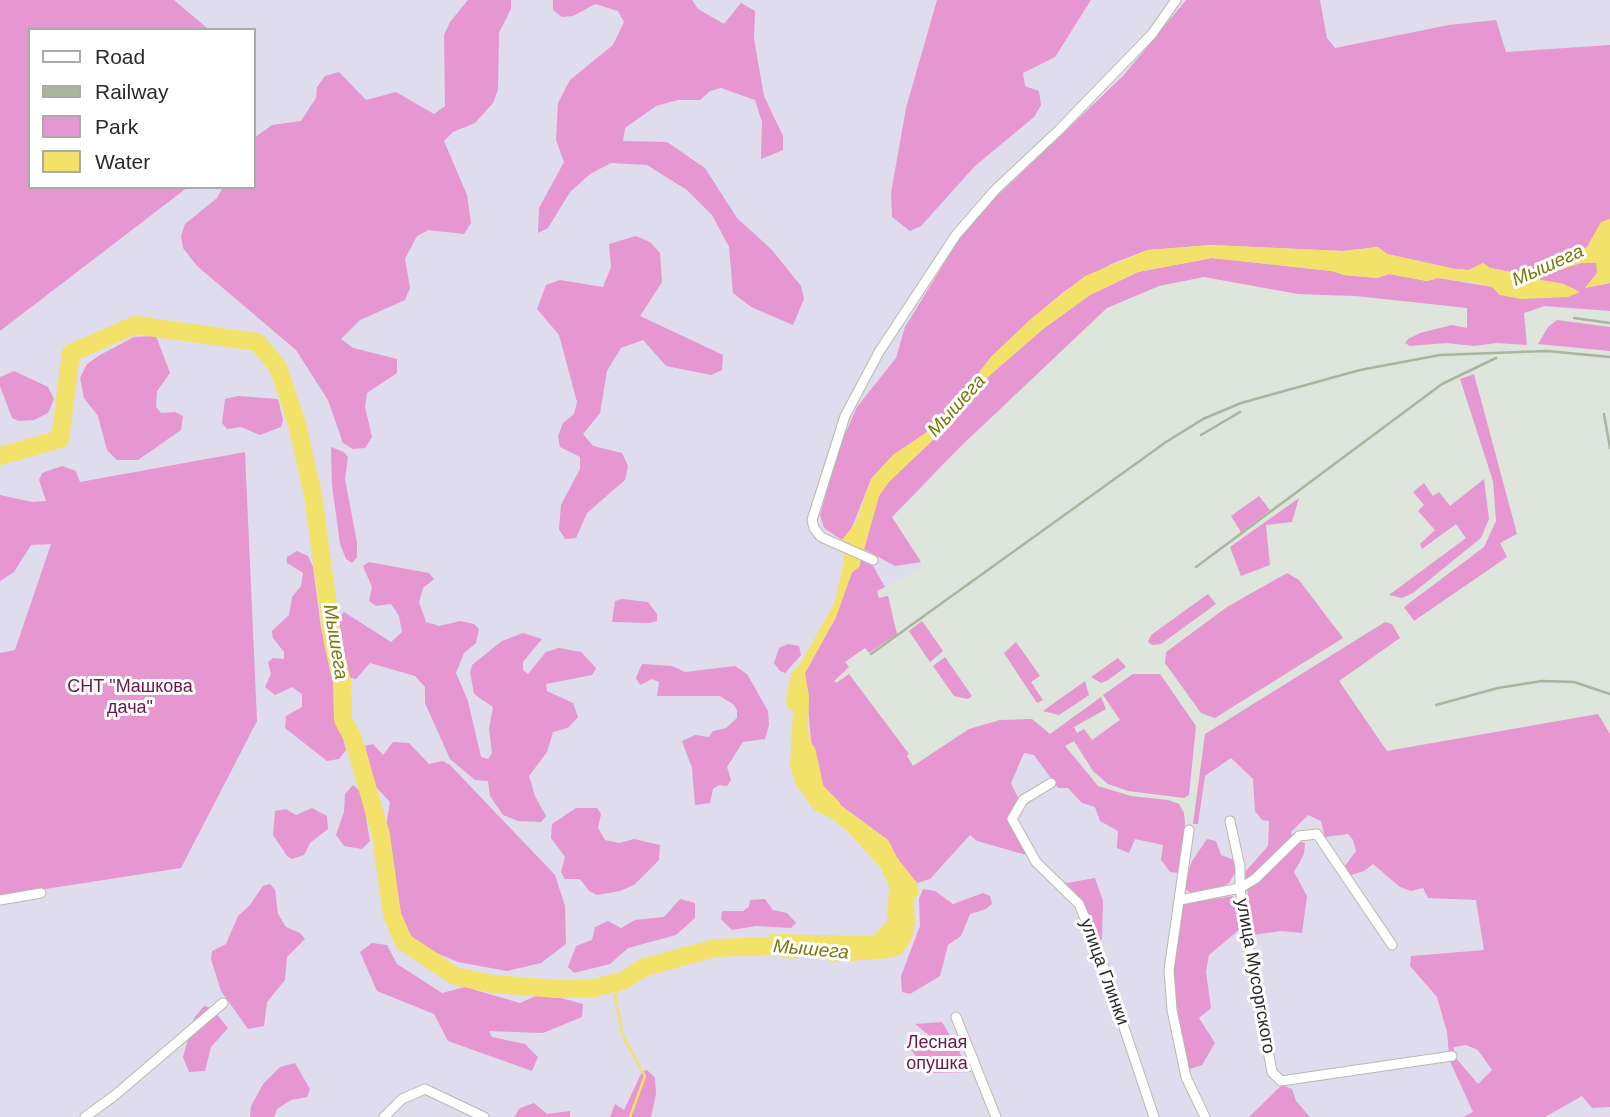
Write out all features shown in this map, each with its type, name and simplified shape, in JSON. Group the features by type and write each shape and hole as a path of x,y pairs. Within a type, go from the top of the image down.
{"street":[{"path":"873,560 831,542 814,528 813,510 845,416 879,352 956,235 995,190 1059,130 1152,34 1175,0"},
{"name":"улица Глинки","path":"1051,783 1023,800 1012,819 1036,862 1079,904 1097,947 1154,1117"},
{"name":"улица Мусоргского","path":"1230,821 1240,867 1240,888 1272,1072 1281,1082 1452,1056"},
{"path":"1189,830 1169,970 1172,1010 1186,1077 1205,1117"},
{"path":"1180,900 1240,888 1255,879 1299,836 1317,834 1349,877 1366,903 1372,919 1392,945"},
{"path":"0,900 41,893"},
{"path":"85,1117 114,1096 223,1003"},
{"path":"956,1017 996,1117"},
{"path":"384,1117 402,1099 425,1088 484,1117"}],"shaded area":[{"path":"1204,277 1298,294 1610,311 1610,734 1598,714 1387,751 1384,748 1273,730 1205,776 1198,824 1185,824 1184,813 1179,804 1168,800 1131,796 1098,786 1077,757 1042,727 969,729 890,782 831,680 877,591 923,567 892,518 960,447 1107,308 1159,286"}],"green space":[{"path":"0,0 174,0 207,28 28,28 28,189 185,189 0,331"},
{"path":"468,0 511,0 511,9 499,33 498,90 493,103 475,123 453,132 444,141 467,195 471,223 464,234 428,230 417,236 405,259 410,288 405,300 360,320 341,339 353,348 397,359 397,373 367,393 365,407 372,437 365,448 353,449 343,443 328,400 296,350 197,266 183,248 181,236 185,224 217,198 222,189 256,189 256,137 272,125 301,121 316,98 317,87 325,76 339,72 366,100 396,92 434,114 445,106 444,35 450,22"},
{"path":"553,0 692,0 698,9 724,24 741,3 755,11 754,39 764,96 783,136 783,150 761,159 762,122 755,100 721,88 710,91 700,100 678,100 656,106 625,128 623,141 667,142 705,168 737,218 772,250 801,286 804,299 793,325 751,307 733,293 729,247 712,215 687,190 647,165 611,163 590,174 570,192 548,228 538,233 539,208 564,162 556,140 558,103 570,80 613,45 624,22 618,11 595,4 573,16 562,17 553,10"},
{"path":"937,0 1091,0 1055,57 1023,73 1025,86 1039,91 1041,105 1034,117 975,166 921,226 910,231 892,217 891,193 906,108"},
{"path":"1186,0 1320,0 1327,38 1335,48 1449,25 1496,20 1506,52 1610,45 1610,219 1601,223 1587,247 1530,271 1511,272 1490,268 1483,263 1469,270 1455,269 1387,254 1378,247 1343,251 1211,245 1147,250 1111,264 1066,290 1030,320 991,357 954,405 927,432 893,455 871,479 849,535 842,540 824,528 820,515 841,443 857,407 896,358 905,327 959,239 994,199 1123,76"},
{"path":"636,236 650,242 660,253 662,282 640,316 723,355 722,370 711,375 666,366 643,340 621,348 607,371 600,413 583,434 593,446 622,453 628,466 625,480 587,513 576,538 565,539 559,529 561,505 580,469 580,457 560,447 558,436 563,423 574,414 577,402 559,335 537,309 546,285 560,280 603,287 611,267 609,244"},
{"path":"1212,258 1377,278 1389,274 1427,281 1438,278 1493,287 1500,295 1564,284 1540,280 1538,276 1581,263 1597,263 1597,273 1585,288 1610,283 1610,311 1545,306 1524,313 1527,345 1497,343 1474,346 1446,343 1410,346 1405,343 1408,339 1420,333 1452,325 1467,328 1467,308 1356,296 1298,294 1204,277 1159,286 1107,308 960,447 892,517 921,562 895,566 864,549 879,496 889,481 934,439 989,376 1043,329 1090,295 1138,272"},
{"path":"1557,320 1610,327 1610,351 1538,344 1548,327"},
{"path":"156,336 170,373 157,391 156,407 161,413 175,412 183,416 181,430 138,460 117,460 107,450 98,416 84,398 80,378 87,364 100,355 134,337"},
{"path":"14,371 48,387 54,399 48,413 34,420 19,421 12,418 0,386 0,377"},
{"path":"1474,374 1517,534 1500,543 1507,557 1414,621 1404,607 1484,547 1496,521 1493,481 1460,379"},
{"path":"238,396 278,399 283,420 281,427 260,435 241,427 227,429 222,423 225,399"},
{"path":"331,447 344,452 348,457 345,479 357,543 357,557 352,563 346,559 340,544 332,485"},
{"name":"СНТ \"Машкова дача\"","path":"245,452 257,721 181,868 0,896 0,653 15,650 51,544 31,545 14,572 0,581 0,495 32,502 46,501 39,480 42,473 62,466 76,471 80,482"},
{"path":"1484,479 1489,519 1481,538 1413,593 1402,598 1389,595 1466,538 1456,524 1422,549 1420,544 1435,530 1418,511 1424,505 1413,492 1424,483 1433,496 1439,492 1450,506"},
{"path":"1259,496 1270,510 1241,532 1231,516"},
{"path":"1299,498 1292,522 1266,525 1270,565 1241,576 1230,547"},
{"path":"297,551 308,556 313,567 321,628 335,679 336,710 346,750 339,759 327,761 285,728 286,716 302,707 302,694 292,687 275,695 265,687 271,674 268,662 273,658 284,659 284,652 273,638 272,631 289,615 292,597 301,586 303,573 287,563 287,557"},
{"path":"861,560 873,566 885,587 877,591 879,598 888,596 897,634 869,653 865,648 845,662 849,667 834,681 836,683 849,674 909,754 907,756 913,766 969,729 1000,720 1032,719 1050,734 1101,697 1106,709 1074,727 1077,733 1084,729 1092,740 1120,720 1103,695 1133,674 1160,674 1196,726 1189,795 1184,798 1128,791 1108,784 1093,771 1074,741 1065,746 1098,786 1131,796 1168,800 1179,804 1184,813 1185,824 1179,873 1170,872 1161,860 1163,845 1135,839 1129,853 1117,848 1118,831 1100,821 1095,807 1082,803 1068,788 1058,788 1034,755 1024,753 1011,783 1019,800 1010,814 1030,856 977,841 970,835 930,879 917,883 897,858 888,840 824,793 815,790 811,784 812,752 805,673 836,617 852,572 859,567"},
{"path":"369,562 429,573 434,579 423,588 419,602 426,622 439,626 460,621 474,624 479,629 476,643 464,653 456,673 468,701 481,757 488,759 492,753 489,729 493,707 474,694 470,672 472,665 502,641 523,633 542,639 523,662 523,670 528,674 546,652 559,648 581,652 596,668 592,675 546,684 547,691 573,703 578,717 568,728 553,732 547,752 529,776 535,796 546,816 541,822 518,821 503,815 490,796 488,781 475,780 450,759 425,703 425,687 415,676 370,663 356,679 348,677 334,623 344,612 391,642 402,632 399,616 391,604 376,606 369,601 372,587 363,566"},
{"path":"1287,573 1299,580 1343,638 1215,718 1201,713 1165,663 1166,652 1227,607"},
{"path":"1208,594 1216,604 1161,644 1152,645 1148,642 1151,635"},
{"path":"622,599 648,602 657,614 657,621 612,622 615,601"},
{"path":"922,621 943,651 930,662 909,631"},
{"path":"1385,622 1392,624 1400,638 1339,681 1387,751 1598,714 1610,734 1610,1107 1592,1108 1582,1096 1545,1117 1463,1117 1473,1112 1449,1059 1455,1057 1478,1084 1492,1070 1478,1050 1466,1045 1454,1047 1454,1056 1449,1054 1447,1032 1437,997 1410,966 1411,956 1484,950 1476,900 1428,898 1423,888 1411,891 1400,887 1373,864 1364,871 1351,875 1345,866 1356,851 1353,840 1348,834 1325,837 1321,821 1308,815 1291,832 1293,840 1305,843 1304,854 1294,872 1307,896 1302,933 1281,931 1253,935 1245,872 1268,846 1269,821 1262,820 1255,811 1253,779 1231,758 1205,776 1198,824 1193,824 1205,734"},
{"path":"1016,642 1040,676 1031,682 1043,700 1037,703 1004,653"},
{"path":"788,644 799,646 801,655 785,673 774,663 779,648"},
{"path":"945,657 972,696 968,699 954,696 933,666"},
{"path":"1118,658 1126,667 1108,680 1101,683 1091,677"},
{"path":"642,664 672,666 685,672 735,666 747,674 768,711 769,725 765,739 743,742 727,767 731,780 727,786 719,785 713,789 710,803 695,805 692,768 682,741 695,735 709,737 713,731 726,728 737,718 737,710 720,696 657,696 659,682 652,679 640,685 636,678"},
{"path":"1085,681 1089,695 1059,715 1043,711"},
{"path":"393,742 409,743 429,764 443,761 450,765 555,875 565,906 566,944 541,963 507,971 458,962 415,944 404,929 385,832 390,802 375,786 365,746 373,744 383,755"},
{"path":"353,785 362,793 370,841 362,849 344,846 336,835 344,812 345,794"},
{"path":"312,808 327,816 328,829 310,843 304,855 292,859 273,835 275,811 286,809 296,815"},
{"path":"576,808 597,808 601,814 598,828 605,840 619,843 634,839 660,845 659,860 634,885 620,891 597,895 589,891 580,879 565,879 561,872 565,857 551,838 552,824"},
{"path":"1207,839 1216,841 1221,855 1234,860 1236,871 1229,883 1220,888 1190,893 1185,888 1186,878 1192,861"},
{"path":"1095,878 1103,901 1102,940 1096,938 1081,903 1058,880 1067,883"},
{"path":"270,884 275,890 278,914 286,927 300,933 305,939 287,957 285,980 267,1002 264,1026 248,1029 221,991 211,959 212,951 226,944 238,916 250,905 263,886"},
{"path":"923,889 935,891 953,904 983,893 990,896 992,904 970,914 961,936 948,945 940,976 910,994 902,992 901,976 920,926 919,899"},
{"path":"1233,896 1240,929 1209,955 1206,972 1211,1008 1199,1018 1215,1043 1202,1065 1189,1069 1175,1002 1172,968 1179,916 1184,904"},
{"path":"680,899 695,903 695,918 676,935 628,948 610,964 574,973 568,967 576,946 592,940 595,927 608,921 621,928 635,920 664,917"},
{"path":"765,899 773,910 787,913 796,923 791,928 756,926 732,930 721,919 722,911 743,911 749,907 750,900"},
{"path":"372,943 387,945 397,964 442,993 465,987 520,1003 542,993 583,1004 582,1017 543,1033 489,1031 492,1037 525,1044 538,1057 532,1071 448,1041 434,1014 377,991 360,952"},
{"path":"204,1006 212,1008 228,1028 211,1047 205,1071 189,1072 183,1057 194,1018"},
{"name":"Лесная опушка","path":"942,1022 971,1072 929,1073 908,1046 930,1036 915,1024"},
{"path":"295,1063 310,1089 307,1097 291,1100 277,1109 274,1117 250,1117 251,1106 263,1084 280,1067"},
{"path":"647,1070 655,1078 656,1094 651,1117 610,1117 615,1104 624,1110 642,1072"},
{"path":"1282,1085 1292,1089 1296,1101 1310,1117 1249,1117"},
{"path":"534,1103 547,1114 570,1111 570,1117 514,1117 520,1108"}],"water":[{"path":"1610,219 1610,283 1585,288 1597,273 1596,263 1581,263 1538,277 1540,280 1564,284 1580,292 1568,297 1521,299 1500,295 1492,287 1477,283 1438,278 1427,281 1389,274 1377,278 1344,275 1332,271 1212,258 1138,272 1090,295 1043,329 989,376 879,496 859,567 852,572 836,617 805,673 809,696 808,730 818,765 810,776 811,784 888,840 897,858 917,883 919,892 914,900 915,922 912,939 902,954 890,958 837,962 772,950 770,934 873,936 887,922 889,886 881,868 848,832 831,818 814,810 795,783 790,766 793,712 788,708 786,699 792,671 799,666 834,604 844,563 842,540 856,522 871,479 893,455 927,432 954,405 991,357 1030,320 1085,276 1148,250 1211,245 1343,251 1378,247 1387,254 1455,269 1469,270 1483,263 1490,268 1511,272 1530,271 1587,247 1601,222"}],"waterway":[{"name":"Мышега","path":"0,456 60,439 71,353 135,325 257,342 278,367 297,424 313,495 333,643 342,682 343,720 353,738 381,835 392,915 404,942 455,976 493,984 557,989 594,988 622,981 645,967 715,948 771,946 794,950"},
{"name":"Мышега","path":"807,752 815,790 832,807"},
{"path":"622,981 615,997 623,1036 645,1076 630,1117"}],"railway":[{"path":"1574,318 1610,323"},
{"path":"871,654 1166,442 1203,419 1241,403 1360,370 1440,355 1547,351 1610,357"},
{"path":"1196,567 1442,384 1496,358"},
{"path":"1201,435 1240,412"},
{"path":"1604,414 1610,448"},
{"path":"1436,705 1498,688 1542,681 1574,682 1610,694"}]}
